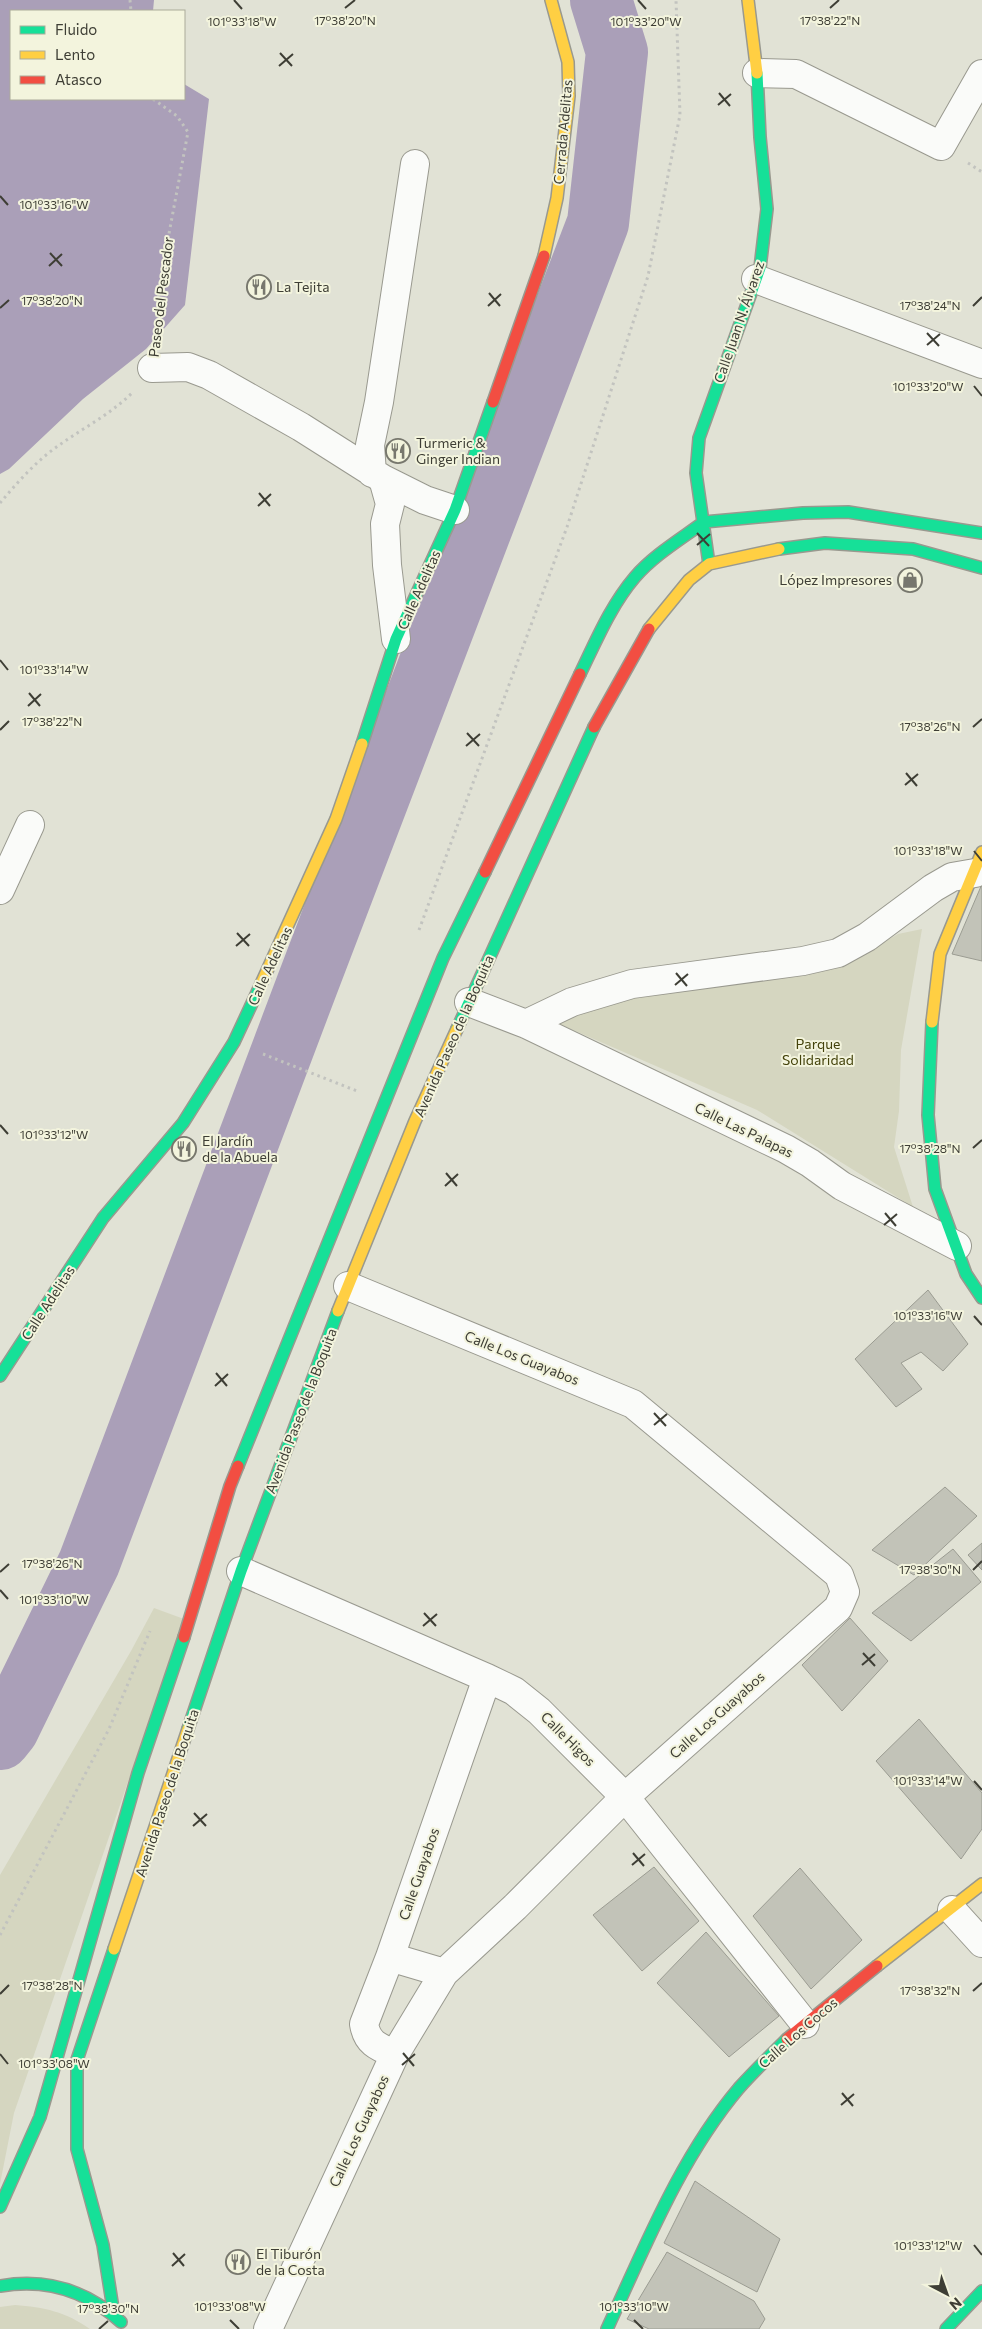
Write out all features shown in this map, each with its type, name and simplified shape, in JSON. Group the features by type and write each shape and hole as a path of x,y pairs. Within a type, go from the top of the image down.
{"main road":[{"name":"Cerrada Adelitas","path":"542,265 557,198 568,96 568,62 551,0"},
{"name":"Calle Juan N. Álvarez","path":"710,564 696,473 699,438 760,268 767,210 757,73 748,0"},
{"name":"Calle Adelitas","path":"0,1376 103,1218 183,1123 234,1042 336,819 372,720 396,639 455,510 542,265"},
{"path":"0,2207 40,2117 138,1773 171,1679 230,1486 443,958 606,620 635,577 668,548 704,522 803,513 848,512 982,533"},
{"path":"710,564 768,550 825,543 913,549 982,568"},
{"name":"Avenida Paseo de la Boquita","path":"114,2315 103,2245 77,2149 77,2060 241,1571 348,1286 415,1120 585,743 653,622 689,580 710,564"},
{"path":"978,863 940,954 932,1016 928,1115 935,1188 966,1274 982,1298"},
{"name":"Calle Los Cocos","path":"607,2329 672,2189 717,2116 764,2061 805,2024 952,1910 982,1884"},
{"path":"0,2286 40,2283 67,2288 93,2300 114,2315 127,2329"},
{"path":"946,2329 982,2290"}],"street":[{"path":"757,73 796,74 941,146 982,74"},
{"path":"396,639 387,565 386,524 390,504 377,476 370,445 379,402 415,164"},
{"path":"756,279 982,364"},
{"path":"152,368 188,367 210,375 301,427 377,476 425,500 455,510"},
{"path":"0,890 30,825"},
{"path":"526,1024 572,1002 632,984 803,961 838,953 867,936 933,888 978,863"},
{"name":"Calle Las Palapas","path":"469,1002 526,1024 786,1149 842,1186 957,1246"},
{"name":"Calle Los Guayabos","path":"268,2329 395,2054 444,1973 515,1907 626,1797 838,1608 844,1592 839,1575 633,1404 348,1286"},
{"name":"Calle Higos","path":"241,1571 487,1678 514,1691 539,1710 626,1797 805,2024"},
{"name":"Calle Guayabos","path":"395,2054 376,2046 366,2035 364,2024 390,1957 487,1678"},
{"path":"952,1910 982,1943"},
{"path":"390,1957 444,1973"}],"path":[{"path":"417,934 567,527 648,276 680,115 676,0"},
{"name":"Paseo del Pescador","path":"0,503 17,483 56,447 109,413 132,393 152,368 160,287 188,132 176,116 154,100"},
{"path":"266,1055 355,1090"},
{"path":"0,1935 109,1730 153,1624"}],"green space":[{"name":"Parque Solidaridad","path":"922,929 901,1050 899,1111 894,1147 913,1207 757,1110 557,1023 657,987 865,953 898,934"},
{"path":"154,1608 184,1619 14,2113 0,2184 0,1875 131,1651"},
{"path":"15,2305 54,2311 72,2318 90,2329 0,2329 0,2307"}],"shaded area":[{"path":"0,0 154,0 153,10 10,10 10,100 185,100 185,85 209,99 185,305 146,349 83,399 9,469 0,474"}],"building":[{"path":"982,884 982,961 952,954"},
{"path":"928,1290 968,1344 943,1371 921,1352 901,1363 922,1389 896,1407 855,1359"},
{"path":"945,1487 977,1516 914,1575 872,1550"},
{"path":"982,1543 982,1570 968,1555"},
{"path":"953,1549 981,1582 911,1641 872,1613"},
{"path":"850,1618 888,1661 842,1711 802,1665"},
{"path":"919,1719 982,1793 982,1829 961,1859 876,1761"},
{"path":"654,1867 699,1921 642,1971 593,1915"},
{"path":"800,1868 862,1940 811,1989 753,1916"},
{"path":"706,1932 779,2016 729,2057 657,1983"},
{"path":"695,2181 780,2239 757,2292 664,2243"},
{"path":"667,2252 754,2301 765,2319 759,2329 649,2329 627,2319"}],"waterway":[{"path":"0,1739 8,1729 89,1563 598,223 617,52 601,0"}],"traffic: fast":[{"path":"709,564 696,473 699,438 760,268 767,209 760,137 757,73"},
{"path":"362,744 396,639 455,510 493,402"},
{"path":"704,522 803,513 848,512 982,533"},
{"path":"580,674 611,611 626,588 642,569 659,554 704,522"},
{"path":"779,549 825,543 913,549 982,568"},
{"path":"457,1029 594,727"},
{"path":"238,1466 443,958 485,872"},
{"path":"0,1376 103,1218 183,1123 234,1042 261,984"},
{"path":"932,1022 928,1115 935,1189 966,1274 982,1298"},
{"path":"188,1729 241,1571 338,1311"},
{"path":"0,2207 40,2117 138,1773 184,1637"},
{"path":"114,1949 77,2060 77,2149 103,2245 114,2315"},
{"path":"607,2329 681,2173 718,2115 739,2088 787,2039"},
{"path":"0,2286 33,2284 65,2289 94,2302 121,2322"},
{"path":"946,2329 982,2291"}],"traffic: slow":[{"path":"544,256 557,198 569,96 568,62 551,0"},
{"path":"748,0 757,73"},
{"path":"649,629 689,580 709,564 779,549"},
{"path":"261,984 336,819 362,744"},
{"path":"932,1022 940,954 982,852"},
{"path":"338,1311 415,1121 457,1029"},
{"path":"114,1949 188,1729"},
{"path":"877,1966 982,1884"}],"traffic: jam":[{"path":"493,402 544,256"},
{"path":"594,727 649,629"},
{"path":"485,872 580,674"},
{"path":"184,1637 230,1486 238,1466"},
{"path":"787,2039 877,1966"}],"place":[{"name":"La Tejita","path":"259,287"},
{"name":"Turmeric & Ginger Indian","path":"398,451"},
{"name":"López Impresores","path":"910,580"},
{"name":"El Jardín de la Abuela","path":"184,1149"},
{"name":"El Tiburón de la Costa","path":"238,2262"}]}
